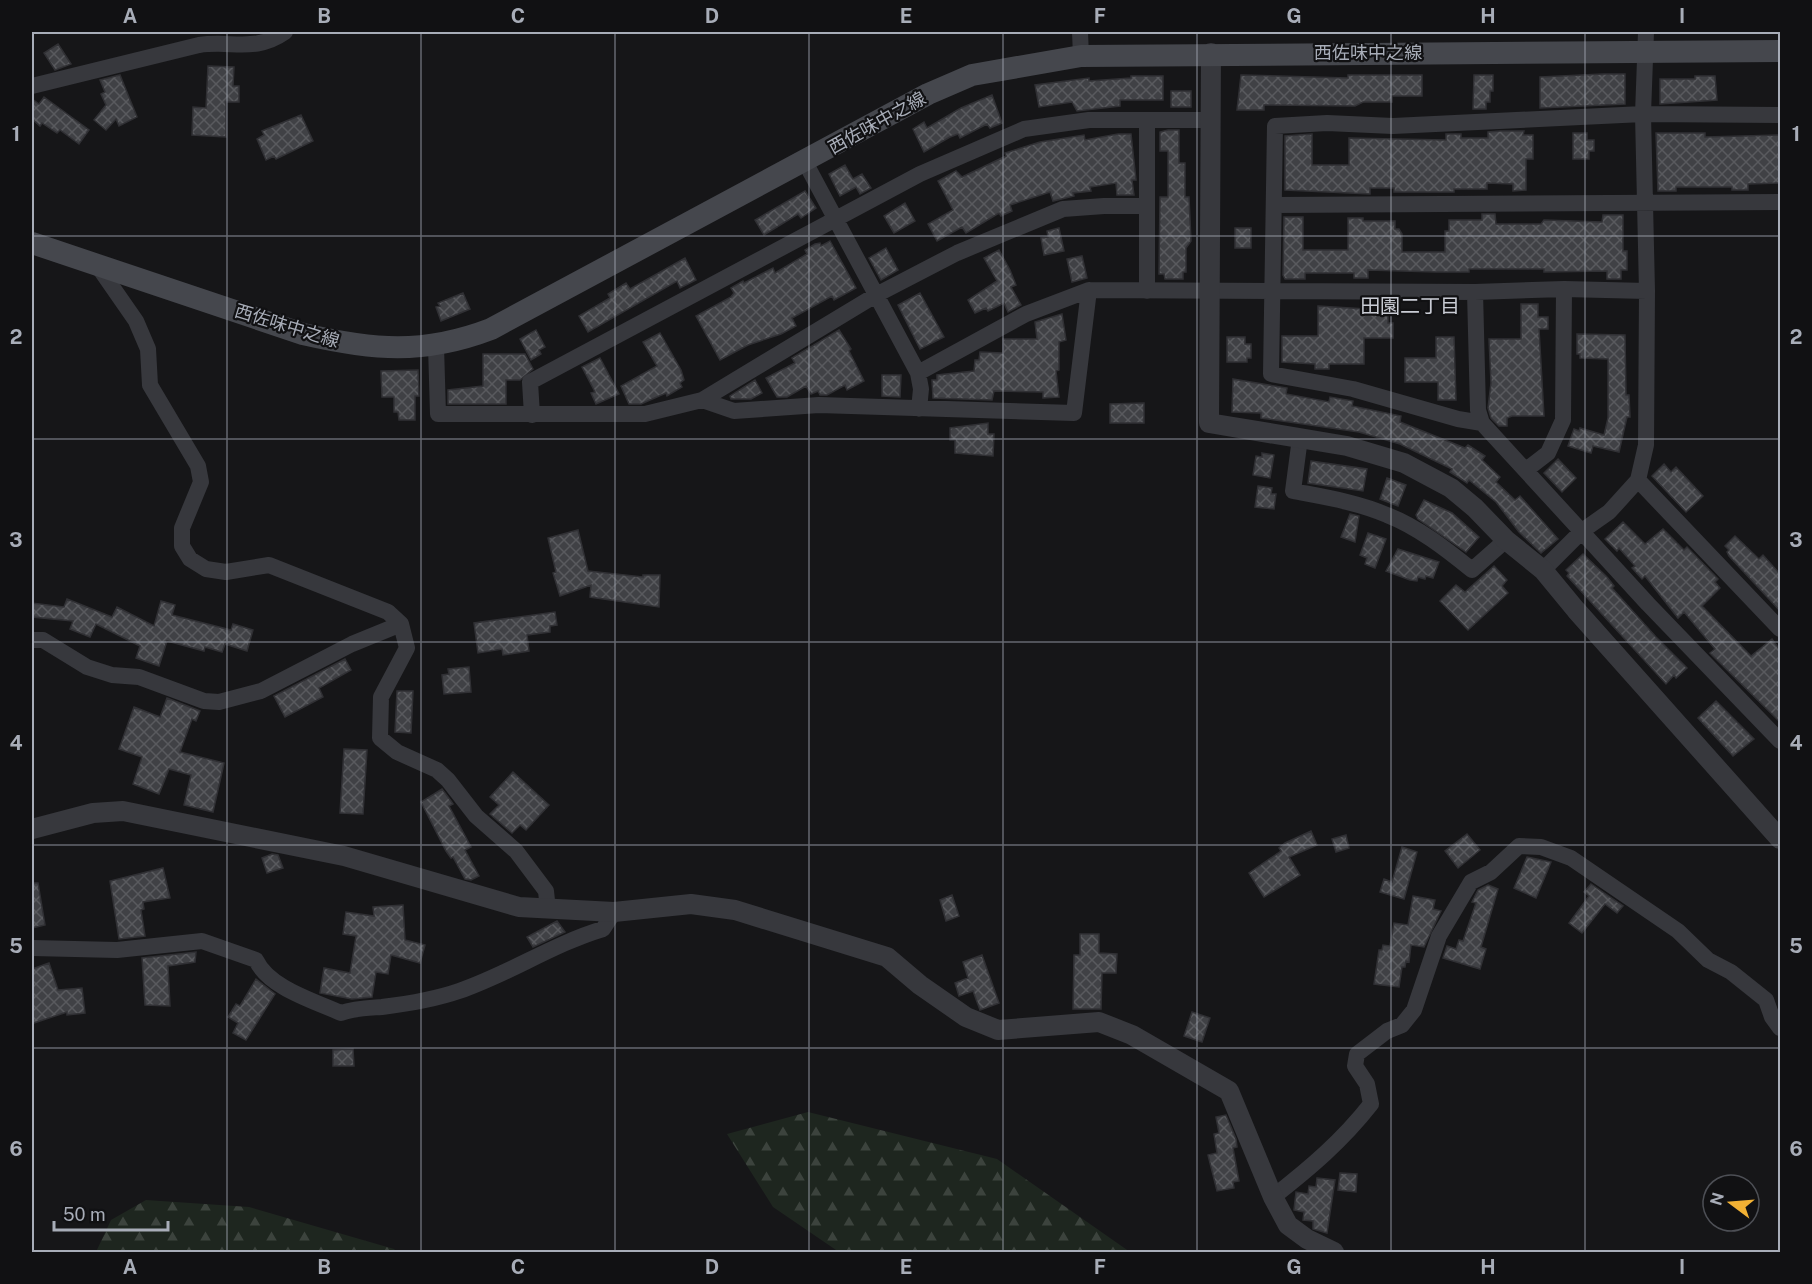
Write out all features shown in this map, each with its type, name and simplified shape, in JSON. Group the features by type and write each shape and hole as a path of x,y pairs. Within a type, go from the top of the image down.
{"main road":[{"name":"西佐味中之線","path":"32,243 95,262 303,334 349,344 394,348 436,346 491,329 928,94 972,75 1081,56 1646,42 1780,51"}],"street":[{"path":"32,86 199,45 218,42 251,46 271,41 285,32"},
{"path":"1080,32 1081,56"},
{"path":"1543,570 1582,531 1610,512 1638,480 1646,445 1647,291 1643,114 1646,42"},
{"path":"1211,53 1209,423 1347,446 1404,463 1451,488 1506,540 1543,570 1575,610 1780,839"},
{"path":"1482,423 1458,419 1353,389 1271,374 1275,126 1327,123 1393,126 1643,114 1780,115"},
{"path":"532,415 530,382 920,174 1024,129 1089,120 1210,120"},
{"path":"1147,120 1148,291"},
{"path":"805,162 918,373 921,389 919,409"},
{"path":"1274,205 1780,202"},
{"path":"436,346 438,414 645,414 702,400 876,295 957,253 1063,209 1147,206"},
{"path":"95,262 136,321 148,349 150,385 198,466 201,482 182,528 182,546 190,559 206,569 226,572 269,565 388,612 401,624 407,648 381,697 380,738 397,752 437,770 448,780 476,816 522,859 546,891 548,910"},
{"path":"918,373 1026,314 1089,290 1211,292 1273,289 1475,292 1564,289 1647,291"},
{"path":"1526,470 1548,453 1563,420 1564,289"},
{"path":"702,400 734,411 819,405 1074,413 1089,290"},
{"path":"1475,292 1478,410 1482,423 1648,604 1780,741"},
{"path":"1300,438 1293,491 1343,501 1388,515 1438,543 1472,570 1506,540"},
{"path":"1638,480 1780,629"},
{"path":"32,640 43,640 87,667 112,675 140,677 204,701 219,702 261,691 352,644 401,624"},
{"path":"32,830 93,813 123,811 344,855 519,907 614,912 692,904 735,910 887,957 920,985 966,1017 998,1030 1099,1022 1132,1035 1228,1091 1273,1197 1288,1225 1307,1239 1334,1252"},
{"path":"1273,1197 1320,1161 1345,1136 1371,1104 1367,1084 1355,1066 1357,1054 1387,1031 1402,1025 1414,1010 1439,936 1471,882 1491,872 1519,846 1541,846 1571,858 1678,931 1708,960 1731,972 1766,1000 1772,1017 1780,1028"},
{"path":"32,948 117,950 202,942 250,957 282,985 341,1013 457,992 525,964 568,940 603,929 614,912"}],"green space":[{"path":"808,1112 997,1159 1130,1252 839,1252 773,1207 727,1134"},
{"path":"146,1200 249,1207 394,1249 397,1252 96,1252 111,1220"}],"building":[{"path":"58,44 71,64 55,70 44,53"},
{"path":"208,66 234,67 233,86 239,86 239,102 226,102 226,137 192,135 193,107 206,108"},
{"path":"1625,74 1625,104 1540,108 1540,77"},
{"path":"120,75 137,117 119,126 116,119 106,130 94,120 106,105 101,94 105,92 100,80"},
{"path":"1241,75 1348,78 1348,75 1422,75 1422,96 1392,96 1392,102 1363,102 1355,106 1264,105 1264,110 1237,110"},
{"path":"1474,75 1493,75 1493,91 1490,91 1490,102 1486,102 1486,109 1473,109"},
{"path":"1131,76 1163,76 1163,100 1120,100 1120,106 1077,111 1072,102 1039,107 1035,85 1089,78 1089,81 1131,78"},
{"path":"1695,76 1715,76 1717,100 1660,104 1660,79 1695,79"},
{"path":"1171,91 1191,91 1191,107 1171,107"},
{"path":"992,95 1002,123 990,128 987,124 960,138 958,134 924,152 913,129 924,122 927,128 961,108"},
{"path":"44,97 89,130 79,144 60,130 57,133 42,123 40,126 32,119 32,99 39,104"},
{"path":"301,115 313,141 276,159 274,156 266,160 257,139 264,135 262,131"},
{"path":"1179,130 1179,163 1185,163 1185,197 1189,197 1191,241 1186,248 1186,272 1183,272 1183,279 1165,279 1164,274 1159,274 1160,197 1168,197 1168,151 1160,151 1160,132"},
{"path":"1524,131 1523,135 1533,135 1533,159 1526,159 1526,190 1513,191 1513,184 1487,183 1487,189 1454,189 1454,192 1394,192 1394,188 1370,188 1370,194 1285,190 1285,136 1312,134 1312,165 1349,165 1349,138 1446,140 1446,134 1461,134 1461,138 1488,138 1488,132"},
{"path":"1573,133 1587,133 1587,140 1594,140 1594,151 1589,151 1589,159 1573,159"},
{"path":"1656,133 1705,133 1705,137 1779,135 1780,183 1748,184 1748,190 1732,190 1732,187 1676,187 1676,191 1658,191"},
{"path":"1131,134 1136,180 1132,180 1134,195 1117,195 1116,183 1090,187 1091,191 1073,193 1074,196 1053,201 1050,192 1010,205 1012,211 1001,216 999,213 966,233 962,227 937,241 928,224 953,210 938,181 956,171 962,177 1006,156 1005,153 1040,142 1084,135 1085,140"},
{"path":"845,165 853,179 862,174 871,188 860,194 856,187 840,196 829,174"},
{"path":"805,191 816,208 801,218 798,214 764,235 755,220"},
{"path":"905,203 915,221 894,233 884,216"},
{"path":"1482,214 1495,214 1496,224 1541,224 1544,220 1602,222 1603,215 1623,215 1623,251 1627,251 1627,270 1621,270 1621,279 1607,279 1607,271 1544,272 1544,269 1469,269 1469,272 1368,270 1368,278 1354,278 1354,273 1305,273 1305,279 1285,279 1283,275 1284,217 1303,217 1303,250 1348,250 1348,218 1363,218 1363,221 1395,221 1395,229 1399,229 1402,234 1402,252 1445,252 1445,231 1449,231 1449,220 1482,220"},
{"path":"1059,228 1064,251 1044,255 1041,238 1048,237 1047,231"},
{"path":"1235,228 1251,228 1251,248 1235,248"},
{"path":"830,241 856,288 834,300 832,296 792,318 796,326 781,334 748,345 720,360 696,316 731,297 734,293 731,288 743,281 744,283 773,268 775,273 807,254 805,250 815,244 820,243 821,246"},
{"path":"886,248 898,270 881,280 869,258"},
{"path":"999,250 1016,285 1011,287 1021,305 1008,312 1004,303 988,311 986,308 975,313 968,300 997,281 984,258"},
{"path":"1082,256 1087,278 1072,282 1067,259"},
{"path":"685,258 696,280 680,288 677,281 588,332 579,316 610,298 608,294 626,283 630,289"},
{"path":"463,293 470,309 441,321 436,307 440,306 438,303"},
{"path":"920,293 944,337 920,349 898,305"},
{"path":"1521,304 1538,304 1538,317 1548,317 1548,329 1539,329 1544,416 1512,416 1507,418 1507,426 1499,426 1491,418 1488,408 1491,383 1489,339 1521,339"},
{"path":"1318,306 1366,309 1366,314 1388,314 1388,323 1393,323 1393,338 1364,338 1364,364 1329,364 1329,369 1315,369 1315,364 1282,362 1282,336 1318,336"},
{"path":"1062,314 1066,340 1059,342 1059,370 1056,371 1059,397 1043,398 1043,392 994,391 992,400 933,398 932,380 937,380 937,375 974,371 975,360 979,360 980,352 1003,353 1003,339 1037,339 1035,322"},
{"path":"536,330 545,347 539,350 541,354 531,360 520,339"},
{"path":"839,330 851,349 849,351 864,381 847,390 845,385 827,395 820,395 818,391 811,394 806,386 787,397 777,397 766,378 795,363 792,358"},
{"path":"660,333 681,370 684,380 680,383 682,387 667,396 666,393 641,404 629,404 621,386 657,366 643,342"},
{"path":"1577,334 1625,335 1626,395 1629,395 1630,417 1627,417 1619,452 1593,446 1591,453 1568,446 1574,429 1579,431 1580,428 1604,435 1608,418 1608,359 1580,358 1580,354 1577,354"},
{"path":"1227,337 1245,337 1245,344 1251,344 1251,358 1247,358 1247,362 1227,362"},
{"path":"1436,337 1454,337 1456,400 1438,400 1438,382 1405,382 1405,358 1436,358"},
{"path":"483,354 525,354 533,369 520,380 506,380 506,404 448,404 448,390 483,386"},
{"path":"600,358 619,394 596,404 591,393 595,392 582,367"},
{"path":"418,370 419,396 415,396 415,420 399,420 398,412 394,412 394,397 382,397 381,371"},
{"path":"882,375 901,375 900,397 882,396"},
{"path":"1233,379 1287,388 1286,394 1329,402 1330,397 1353,401 1352,406 1401,416 1400,422 1465,448 1468,445 1485,456 1482,460 1500,477 1496,482 1515,500 1520,496 1558,539 1541,553 1519,532 1496,502 1469,480 1467,483 1450,472 1452,469 1400,444 1359,432 1261,418 1261,413 1232,412"},
{"path":"755,380 762,393 751,399 731,399 730,396"},
{"path":"1144,403 1144,423 1110,423 1110,404"},
{"path":"988,423 988,434 994,434 993,456 955,453 955,440 950,440 950,428"},
{"path":"1262,453 1274,455 1270,478 1253,475 1256,456 1262,457"},
{"path":"1558,459 1576,478 1562,492 1544,473"},
{"path":"1311,461 1367,469 1363,491 1308,483"},
{"path":"1664,464 1671,472 1676,467 1703,496 1686,512 1652,476"},
{"path":"1387,478 1406,485 1398,506 1380,499"},
{"path":"1258,486 1272,488 1271,494 1276,494 1274,509 1255,507"},
{"path":"1424,500 1452,513 1479,537 1466,552 1418,519 1416,515"},
{"path":"1350,514 1359,516 1355,542 1341,537"},
{"path":"1623,522 1645,544 1663,529 1684,550 1687,547 1718,579 1715,582 1720,588 1702,606 1751,656 1772,639 1780,650 1780,722 1710,653 1715,649 1684,612 1678,618 1645,576 1642,579 1632,568 1635,566 1619,548 1617,551 1605,539"},
{"path":"578,530 588,571 643,577 643,575 660,575 659,607 590,597 591,585 560,596 553,573 556,572 548,538"},
{"path":"1368,533 1386,539 1375,568 1365,564 1367,558 1360,555"},
{"path":"1735,536 1759,559 1763,555 1780,574 1780,611 1729,556 1727,552 1729,550 1725,546"},
{"path":"1398,549 1439,562 1433,578 1426,576 1425,579 1418,577 1417,581 1410,580 1386,571"},
{"path":"1583,554 1607,577 1614,586 1612,588 1687,668 1676,678 1674,675 1666,684 1567,576 1569,573 1566,570"},
{"path":"1494,566 1507,580 1502,586 1508,593 1468,630 1440,601 1456,585 1465,592"},
{"path":"67,599 112,617 117,607 154,626 161,601 175,605 172,615 231,630 233,624 253,630 247,651 225,644 222,652 205,647 204,651 167,641 159,666 136,658 140,646 96,624 90,637 70,629 73,621 32,617 32,603 64,607"},
{"path":"555,612 557,625 550,626 550,632 527,635 529,651 503,655 502,649 478,653 474,623"},
{"path":"345,659 351,670 319,688 323,697 285,717 274,696"},
{"path":"469,667 471,692 444,694 442,675 449,674 448,669"},
{"path":"397,691 413,691 411,733 395,732"},
{"path":"167,698 200,711 196,721 192,719 180,752 224,763 213,812 184,805 191,775 169,769 159,794 133,784 142,757 119,749 134,707 160,717"},
{"path":"1716,701 1754,739 1733,756 1698,718"},
{"path":"344,749 367,750 363,814 340,813"},
{"path":"513,772 549,805 526,830 520,825 512,833 490,814 499,805 490,797"},
{"path":"442,789 453,804 449,806 471,847 465,850 479,876 471,880 465,879 453,857 451,858 446,851 421,802"},
{"path":"1311,831 1317,845 1289,857 1300,875 1264,897 1249,873 1281,851 1279,848 1285,843"},
{"path":"1467,834 1480,850 1458,868 1445,851"},
{"path":"1346,835 1349,848 1336,852 1332,839"},
{"path":"1402,847 1417,852 1404,899 1380,892 1384,879 1392,882"},
{"path":"272,854 278,855 283,868 267,873 262,858"},
{"path":"1527,857 1551,862 1536,898 1514,888"},
{"path":"163,868 170,898 143,902 144,909 141,910 145,936 119,939 110,881"},
{"path":"32,883 38,883 45,925 32,928"},
{"path":"1591,884 1623,906 1617,913 1605,904 1582,933 1569,923 1589,896 1584,892"},
{"path":"1488,885 1498,889 1481,947 1486,949 1480,969 1443,958 1447,946 1456,949 1459,940 1463,941 1476,903 1472,902 1478,890"},
{"path":"952,895 959,916 946,921 940,900"},
{"path":"1413,896 1435,900 1433,909 1441,911 1424,947 1411,945 1409,962 1406,961 1405,967 1402,967 1399,987 1374,984 1379,950 1382,950 1383,945 1390,946 1394,923 1408,925"},
{"path":"403,905 405,940 425,945 420,963 391,955 388,974 376,972 372,997 352,999 320,993 324,968 350,973 356,936 343,934 346,912 374,916 373,907"},
{"path":"557,921 565,932 533,947 527,937"},
{"path":"1080,934 1099,934 1099,953 1117,954 1116,973 1102,973 1101,1009 1073,1009 1074,955 1080,955"},
{"path":"196,952 195,962 168,966 170,1006 145,1005 142,958"},
{"path":"982,955 999,1003 980,1010 973,991 959,996 955,983 968,978 963,962"},
{"path":"49,963 58,990 82,988 85,1013 67,1015 67,1012 34,1023 32,969"},
{"path":"256,979 275,994 246,1040 233,1033 238,1023 228,1017 236,1004 240,1006"},
{"path":"1192,1012 1210,1018 1202,1042 1184,1036"},
{"path":"353,1049 354,1066 333,1066 333,1050"},
{"path":"1226,1115 1236,1139 1237,1147 1233,1148 1239,1181 1233,1182 1234,1188 1217,1191 1208,1155 1217,1153 1214,1134 1219,1133 1216,1117"},
{"path":"1340,1173 1357,1174 1356,1192 1338,1190"},
{"path":"1317,1178 1335,1180 1327,1233 1313,1229 1313,1221 1303,1220 1304,1212 1294,1210 1296,1192 1308,1194 1309,1186 1316,1187"}],"district":[{"name":"田園二丁目","path":"1410,306"}]}
